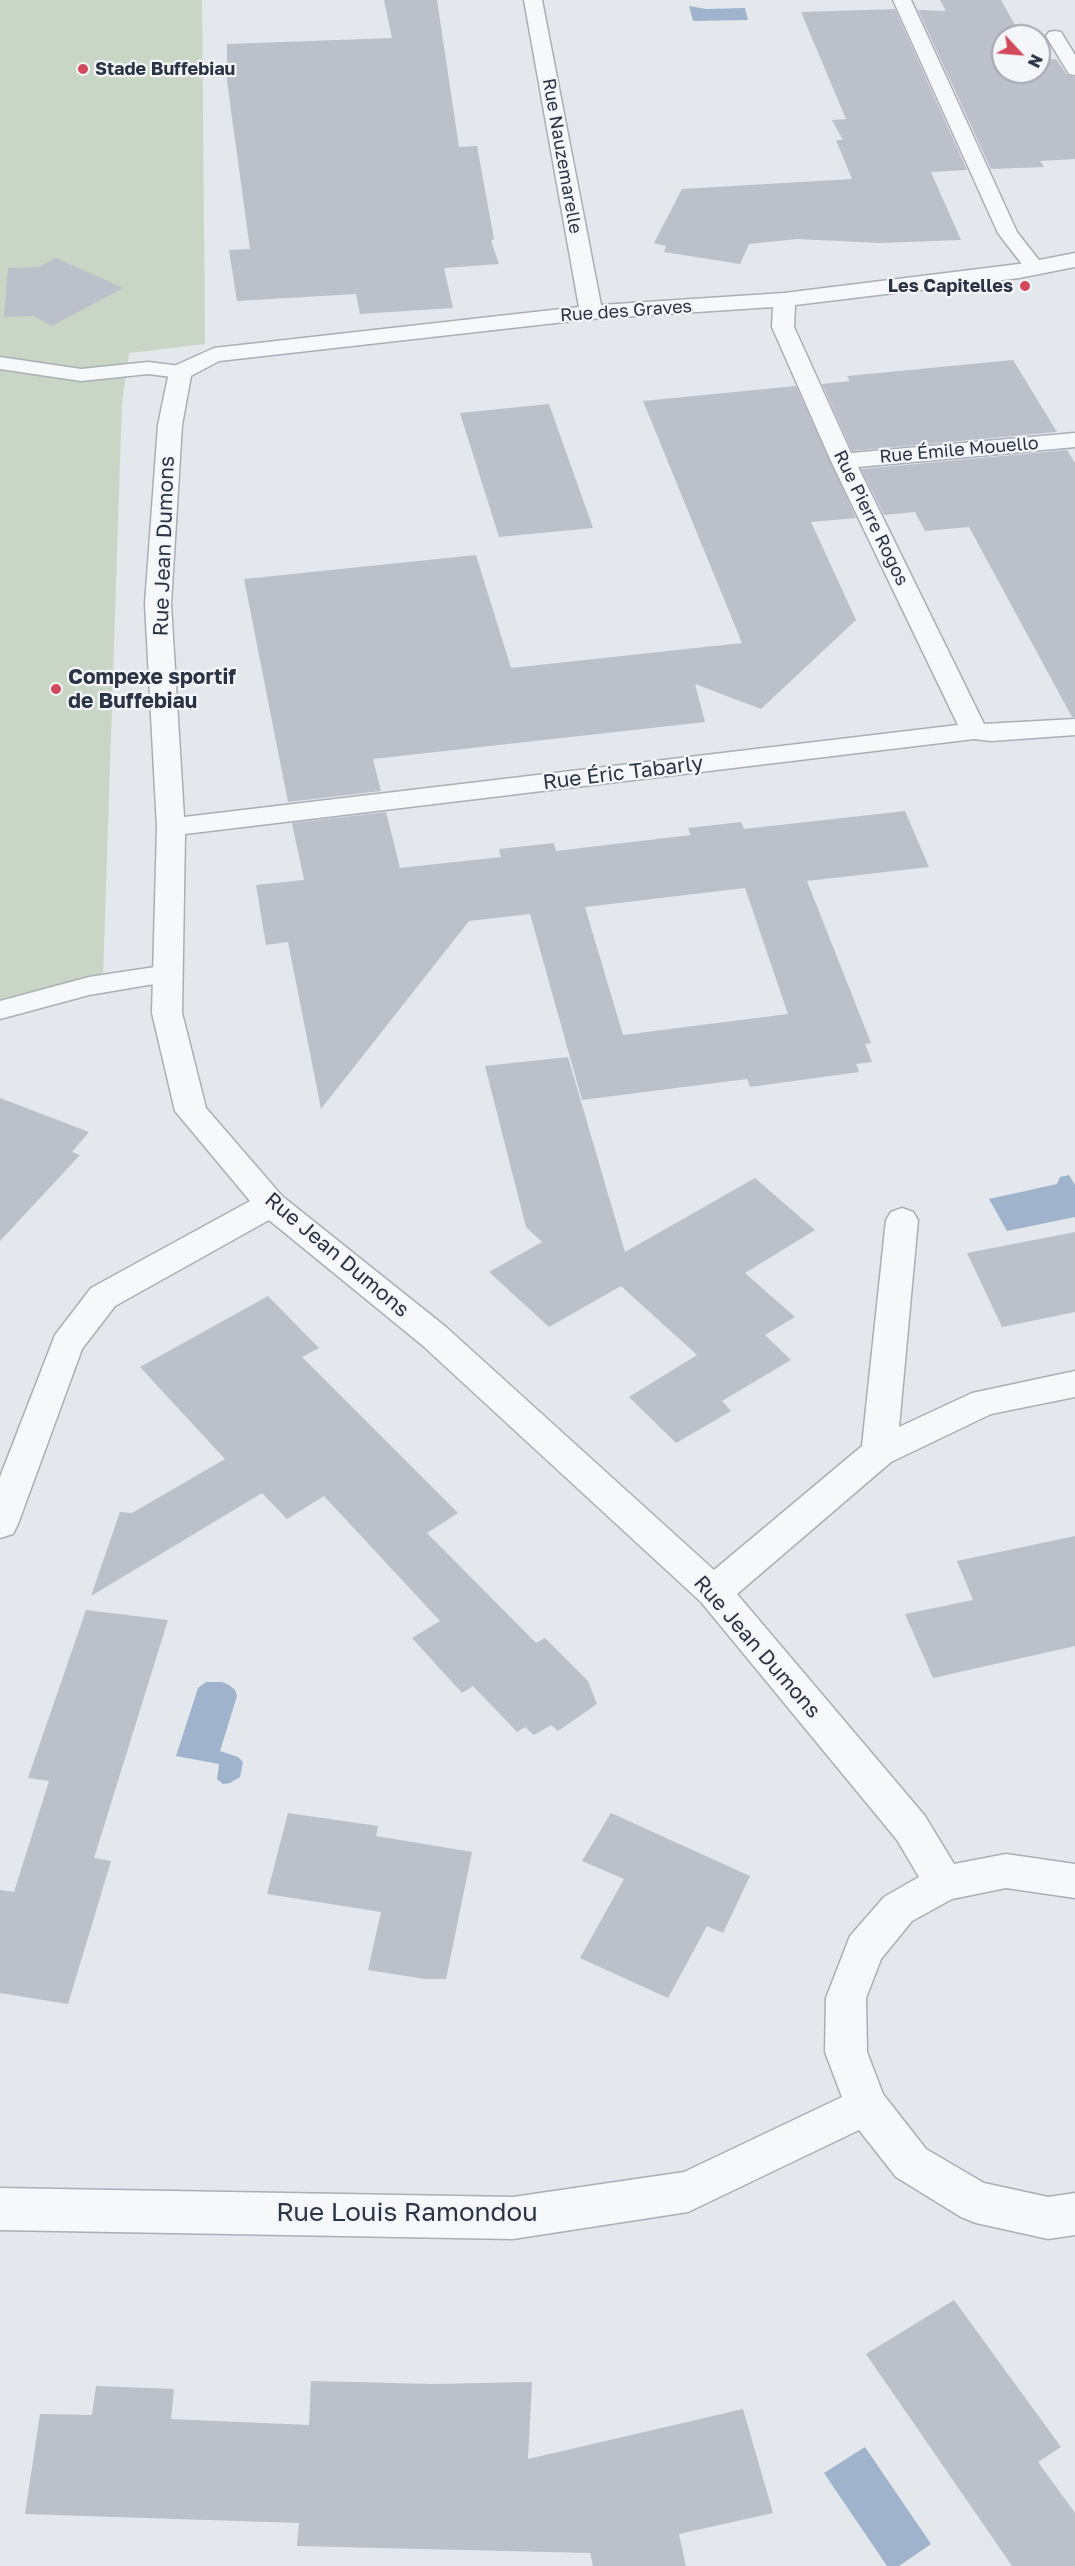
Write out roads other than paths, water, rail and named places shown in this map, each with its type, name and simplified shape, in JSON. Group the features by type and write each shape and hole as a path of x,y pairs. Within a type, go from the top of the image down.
{"street":[{"name":"Rue Nauzemarelle","path":"533,0 591,312"},
{"name":"Rue des Graves","path":"180,372 214,355 591,312 784,300 1035,268 1075,260"},
{"name":"Rue Pierre Rogos","path":"784,300 783,327 843,461 974,731"},
{"name":"Rue Jean Dumons","path":"180,372 170,425 158,604 171,827 167,1012 191,1111 271,1204 434,1336 714,1592 910,1828 944,1883"},
{"name":"Rue Émile Mouello","path":"843,461 1075,440"},
{"name":"Rue Éric Tabarly","path":"171,827 974,731 991,733 1075,727"},
{"path":"0,1524 67,1344 103,1297 271,1204"},
{"path":"879,1452 902,1220"},
{"path":"714,1592 879,1452 984,1402 1075,1384"},
{"path":"1075,1881 1006,1871 944,1883 898,1909 864,1949 846,1998 846,2052 866,2106 911,2163 976,2202 1048,2218 1075,2214"},
{"name":"Rue Louis Ramondou","path":"0,2209 513,2218 688,2192 866,2106"}],"lane":[{"path":"902,0 1008,233 1035,268"},
{"path":"1055,36 1075,70"},
{"path":"0,363 81,375 148,368 180,372"},
{"path":"0,1010 89,986 168,974"}],"water":[{"path":"689,6 706,9 745,8 748,20 693,21"},
{"path":"1069,1175 1075,1185 1075,1217 1007,1231 989,1199 1057,1184 1060,1177"},
{"path":"206,1682 222,1682 229,1685 235,1690 237,1696 220,1751 238,1757 243,1762 240,1777 230,1783 223,1784 217,1779 219,1764 176,1756 198,1688"},
{"path":"865,2447 931,2544 899,2566 887,2566 824,2473"}],"place":[{"name":"Stade Buffebiau","path":"83,69"},
{"name":"Les Capitelles","path":"1025,286"},
{"name":"Compexe sportif de Buffebiau","path":"56,689"}]}
